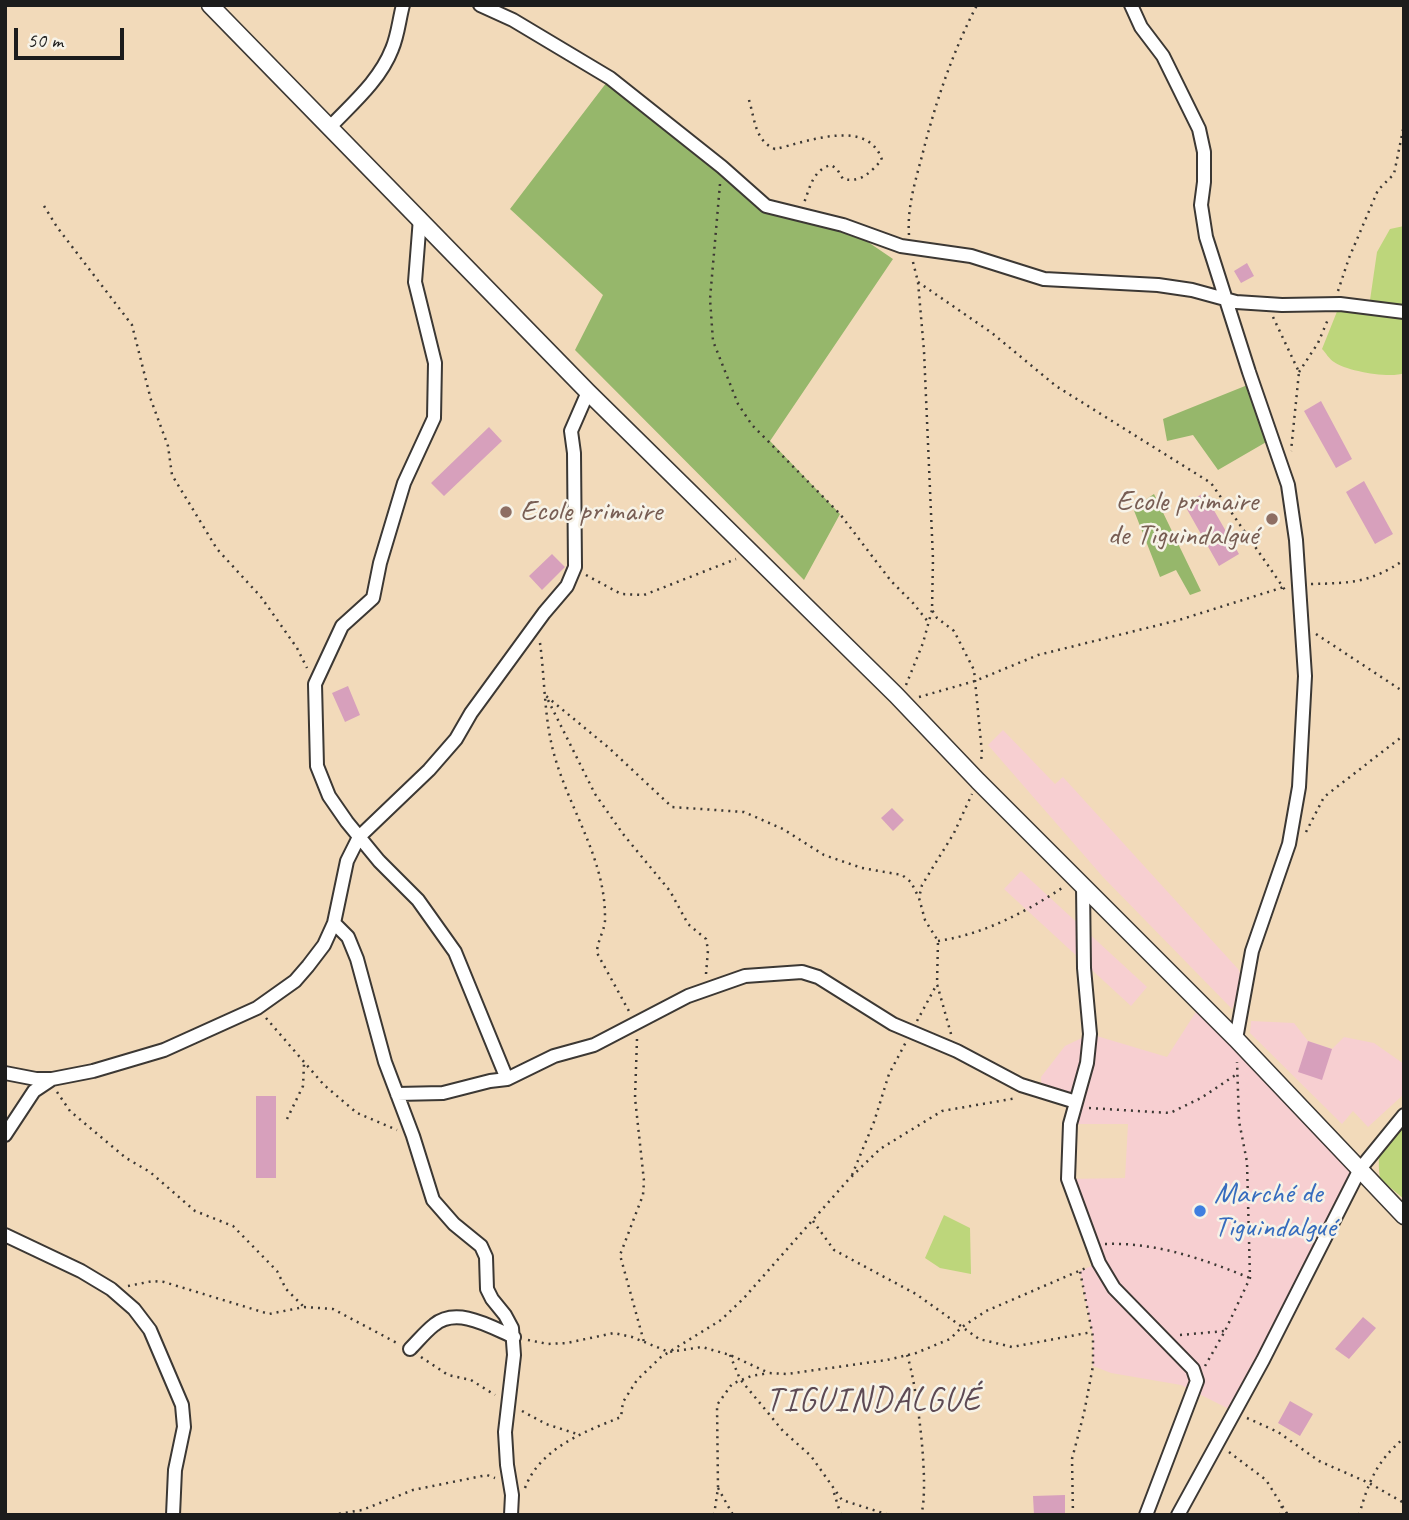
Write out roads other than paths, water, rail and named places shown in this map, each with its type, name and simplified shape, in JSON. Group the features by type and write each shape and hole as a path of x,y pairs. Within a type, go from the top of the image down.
{"street":[{"path":"210,5 588,392 753,553 1236,1040 1404,1216"},
{"path":"330,127 383,68 393,47 403,5"},
{"path":"480,5 513,20 610,78 722,167 766,206 843,225 901,246 971,256 1044,279 1158,285 1192,290 1226,300 1262,304 1334,304 1404,312"},
{"path":"1131,5 1141,27 1163,56 1199,129 1204,152 1201,205 1206,237 1288,485 1299,584 1305,676 1299,787 1289,844 1252,951 1236,1040"},
{"path":"420,218 415,282 435,363 434,418 404,484 380,563 373,598 342,626 315,684 317,766 329,796 359,837 418,900 455,952 507,1079"},
{"path":"5,1073 36,1079 55,1078 164,1050 257,1007 295,981 308,966 324,945 334,923 347,861 359,837 429,770 456,740 471,713 567,586 575,567 574,453 571,431 588,392"},
{"path":"1079,882 1090,1034 1087,1063 1070,1124 1068,1179 1099,1263 1114,1288 1193,1369 1197,1381 1146,1515"},
{"path":"334,923 348,937 352,946 385,1062 413,1136 433,1200 445,1215 479,1243 483,1251 487,1289 508,1320 514,1337 505,1448 511,1515"},
{"path":"397,1094 443,1093 507,1079 554,1056 594,1045 704,990 745,976 802,972 818,978 893,1024 957,1051 1021,1084 1076,1102"},
{"path":"5,1135 34,1091 55,1078"},
{"path":"1178,1515 1235,1412 1360,1169 1404,1115"},
{"path":"5,1235 52,1256 111,1289 134,1309 150,1330 182,1405 184,1427 175,1470 173,1515"},
{"path":"410,1349 435,1323 445,1319 469,1318 514,1337"}],"place":[{"name":"Ecole primaire","path":"506,512"},
{"name":"Ecole primaire de Tiguindalgué","path":"1272,519"},
{"name":"Marché de Tiguindalgué","path":"1200,1211"}],"district":[{"name":"TIGUINDALGUÉ","path":"874,1401"}]}
